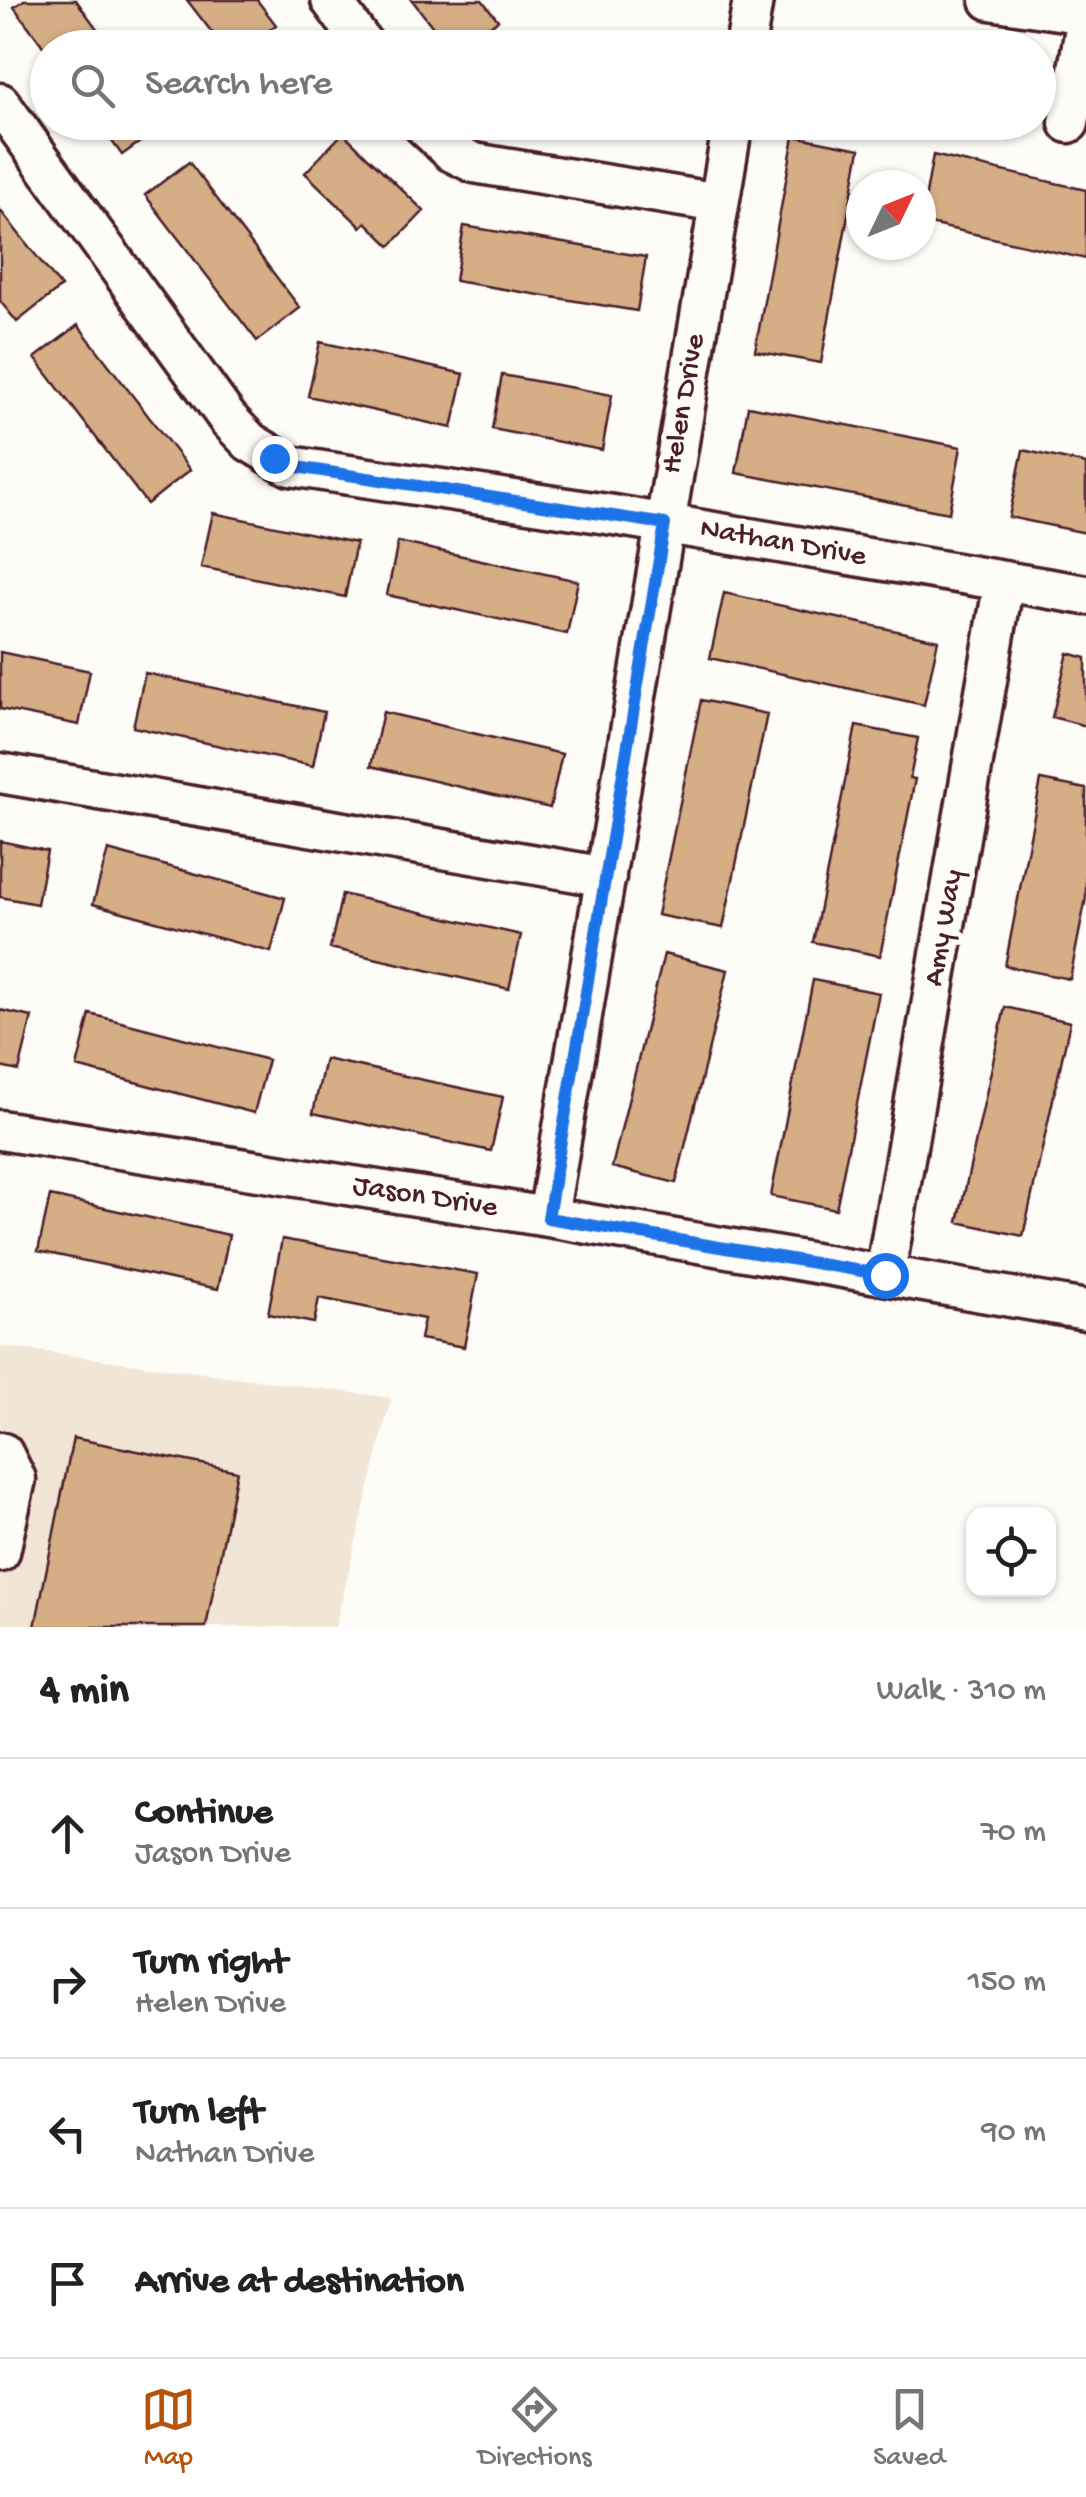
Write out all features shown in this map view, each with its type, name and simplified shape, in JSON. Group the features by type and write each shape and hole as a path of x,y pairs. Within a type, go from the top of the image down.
{"street":[{"path":"331,0 353,30"},
{"path":"990,0 1086,14"},
{"path":"1064,122 1086,22"},
{"name":"Nathan Drive","path":"0,103 228,420 250,442 290,466 1086,595"},
{"path":"437,140 474,163 719,204"},
{"name":"Helen Drive","path":"548,1218 729,140"},
{"name":"Amy Way","path":"885,1275 1004,582"},
{"path":"0,774 606,876"},
{"name":"Jason Drive","path":"0,1130 1086,1310"},
{"path":"0,1452 16,1479 0,1552"}],"shaded area":[{"path":"0,1346 391,1398 335,1627 0,1627"}],"building":[{"path":"24,0 76,0 98,30 31,30 14,7"},
{"path":"187,0 257,0 276,25 269,30 210,30"},
{"path":"412,0 482,0 498,20 485,30 435,30"},
{"path":"111,140 143,140 122,155"},
{"path":"336,140 350,140 424,211 390,246 366,222 361,227 305,173"},
{"path":"793,140 860,149 856,170 846,170 846,226 821,363 755,351"},
{"path":"933,155 1086,190 1086,259 936,225 936,170 930,170"},
{"path":"189,162 300,308 257,341 145,195"},
{"path":"0,210 61,287 17,322 0,301"},
{"path":"464,226 646,257 637,311 455,281"},
{"path":"78,325 190,470 147,504 35,358"},
{"path":"320,342 464,374 452,428 308,396"},
{"path":"502,375 612,395 602,450 492,429"},
{"path":"748,406 961,447 949,513 736,473"},
{"path":"1023,450 1086,464 1086,533 1009,517"},
{"path":"213,513 356,543 345,597 201,567"},
{"path":"398,542 578,581 567,634 387,595"},
{"path":"724,593 938,640 924,705 710,658"},
{"path":"0,652 90,671 79,725 0,709"},
{"path":"1068,653 1086,658 1086,726 1052,717"},
{"path":"145,673 324,712 313,766 133,727"},
{"path":"701,700 767,714 723,928 657,915"},
{"path":"383,712 562,754 550,808 371,766"},
{"path":"856,726 918,738 910,778 915,779 880,956 813,942"},
{"path":"1041,780 1086,789 1086,898 1070,979 1005,966"},
{"path":"0,841 47,851 37,904 0,897"},
{"path":"108,850 285,898 271,952 93,904"},
{"path":"342,894 521,935 509,989 330,948"},
{"path":"664,954 728,970 676,1183 612,1167"},
{"path":"813,980 879,993 836,1209 771,1196"},
{"path":"1005,1007 1070,1022 1023,1236 958,1222"},
{"path":"0,1010 32,1017 19,1071 0,1067"},
{"path":"90,1014 268,1060 254,1113 77,1067"},
{"path":"325,1059 503,1097 491,1151 313,1113"},
{"path":"50,1196 229,1235 218,1289 38,1251"},
{"path":"282,1239 478,1274 464,1347 420,1339 424,1319 319,1298 314,1323 268,1314"},
{"path":"73,1438 237,1471 206,1627 35,1627"}],"route":[{"path":"274,458 290,466 665,524 548,1218 885,1275"}]}
